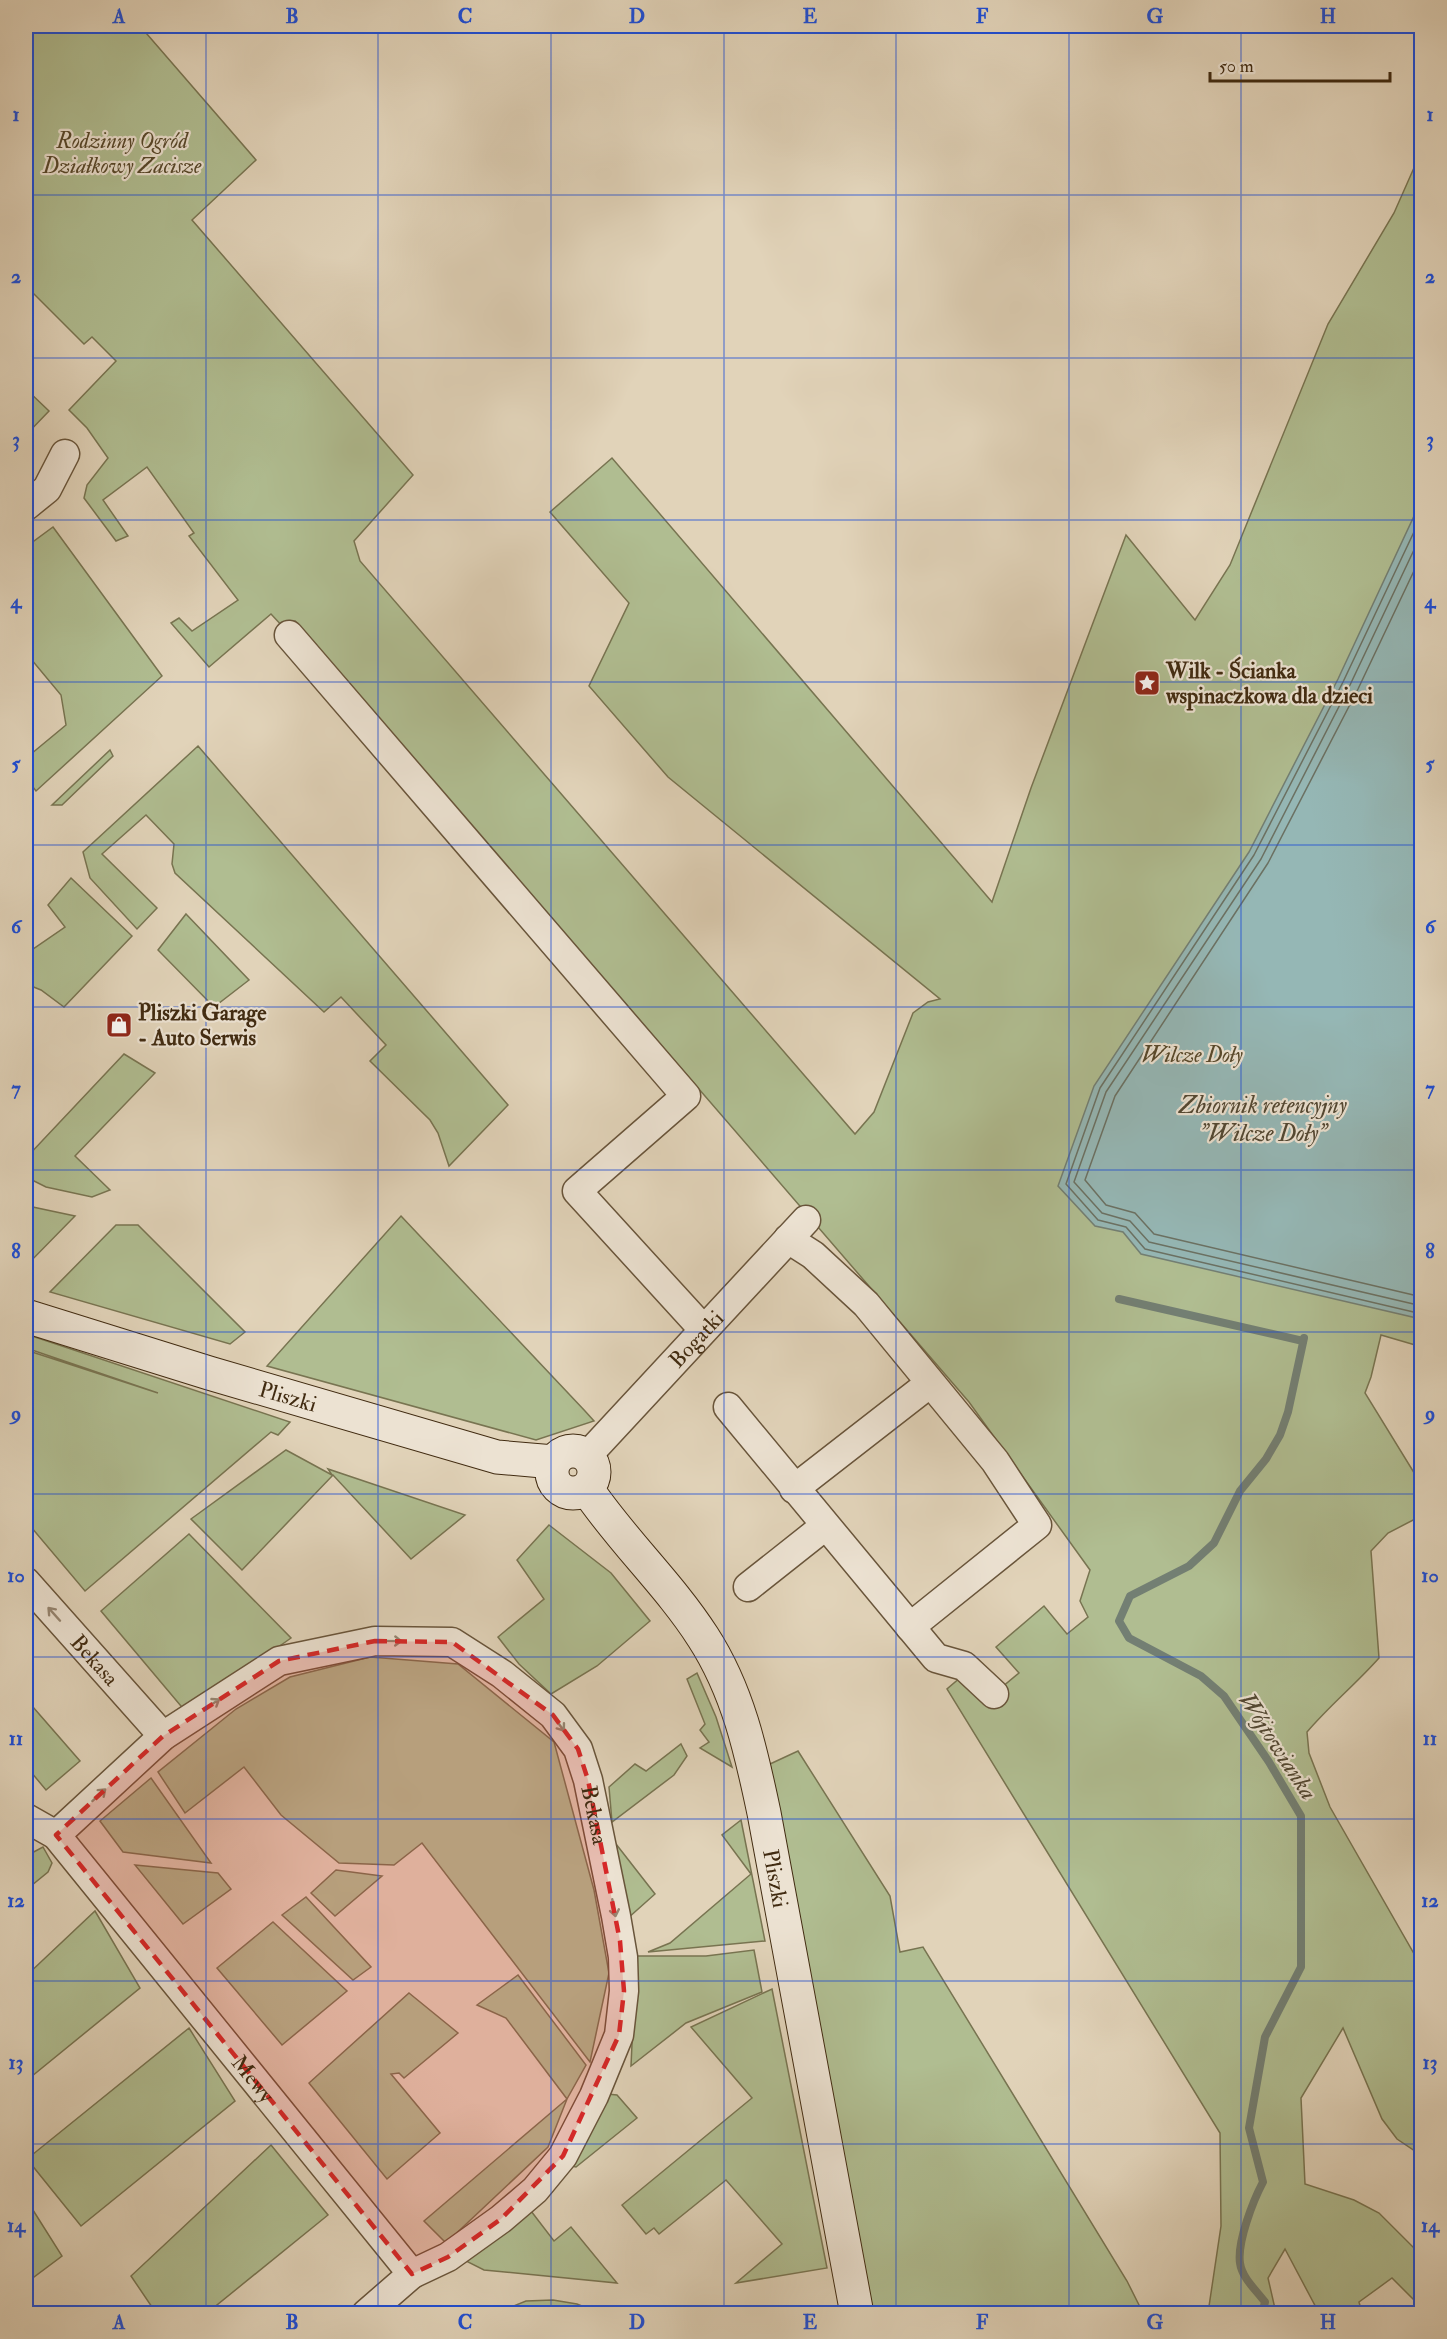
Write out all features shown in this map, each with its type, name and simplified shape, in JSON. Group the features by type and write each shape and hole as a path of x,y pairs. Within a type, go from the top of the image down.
{"street":[{"path":"26,506 47,489 65,454"},
{"path":"289,635 686,1096 577,1191 703,1329"},
{"name":"Bogatki","path":"587,1456 797,1229 813,1255 866,1304 929,1384"},
{"name":"Pliszki","path":"26,1316 209,1373 497,1457 554,1462 563,1453 569,1451 587,1456"},
{"path":"794,1489 929,1384 995,1461 1037,1525 910,1627"},
{"path":"728,1407 936,1658 964,1666 994,1694"},
{"path":"554,1462 552,1476 560,1489 573,1494 587,1489 595,1472 587,1456"},
{"name":"Pliszki","path":"587,1489 703,1637 739,1710 753,1758 857,2313"},
{"path":"748,1587 825,1526"},
{"name":"Bekasa","path":"26,1582 163,1736"},
{"name":"Bekasa","path":"56,1835 163,1736 279,1661 375,1641 452,1642 501,1674 553,1715 578,1749 588,1780 623,1957 624,1991 619,2035 594,2096 563,2156 535,2190 501,2219 448,2257 412,2274"},
{"path":"26,1818 56,1835"},
{"name":"Mewy","path":"56,1835 412,2274"},
{"path":"366,2313 412,2274"}],"highlighted area":[{"path":"375,1641 452,1642 553,1715 578,1749 588,1780 620,1941 624,1991 619,2035 563,2156 501,2219 448,2257 412,2274 56,1835 163,1736 279,1661"}],"green space":[{"path":"26,26 140,26 256,160 192,220 413,475 354,541 360,561 855,1134 874,1112 913,1013 928,1002 940,999 668,777 589,686 629,603 550,512 612,458 992,902 1031,788 1126,535 1195,620 1230,565 1328,324 1394,213 1421,152 1422,1347 1381,1335 1365,1393 1421,1484 1421,1516 1388,1533 1371,1551 1379,1658 1307,1732 1309,1753 1330,1807 1421,1966 1421,2155 1397,2139 1382,2119 1343,2028 1301,2098 1305,2184 1354,2200 1379,2213 1421,2255 1421,2307 1392,2278 1359,2302 1362,2313 1319,2313 1285,2249 1268,2278 1276,2313 1208,2313 1221,2226 1220,2133 947,1689 961,1677 984,1702 1019,1673 996,1647 1044,1606 1067,1634 1088,1617 1080,1601 1090,1570 969,1402 295,621 285,629 271,614 209,667 171,623 179,618 192,631 238,600 189,536 194,533 147,467 103,500 128,536 116,541 84,498 87,485 108,458 87,428 69,410 116,361 92,337 84,344 26,286"},
{"path":"26,389 49,411 26,435"},
{"path":"53,527 162,676 36,791 26,778 26,748 31,754 66,725 61,695 26,653 26,547"},
{"path":"198,746 508,1105 449,1166 438,1133 430,1120 370,1061 386,1045 341,997 324,1012 175,873 172,864 174,844 146,815 102,854 157,908 137,929 90,878 83,852"},
{"path":"110,750 113,756 62,805 52,805"},
{"path":"71,878 132,936 64,1007 41,990 26,984 26,954 65,927 48,905"},
{"path":"186,914 249,980 214,1007 158,950"},
{"path":"124,1054 155,1073 75,1156 110,1190 92,1197 46,1187 26,1177 26,1158"},
{"path":"28,1206 75,1216 26,1266 26,1208"},
{"path":"401,1216 594,1421 536,1440 267,1366"},
{"path":"116,1225 138,1225 245,1332 230,1344 50,1292"},
{"path":"26,1334 290,1422 278,1435 271,1432 85,1591 26,1521 26,1350 158,1393 26,1348"},
{"path":"286,1450 332,1475 328,1469 465,1515 411,1559 333,1475 242,1570 191,1519"},
{"path":"549,1525 611,1573 650,1621 597,1666 551,1694 519,1664 498,1637 544,1599 517,1560"},
{"path":"189,1534 291,1638 186,1712 101,1611"},
{"path":"370,1657 458,1664 554,1742 594,1890 609,1973 590,2062 422,1843 394,1865 339,1863 281,1815 244,1767 185,1813 158,1772 236,1709 290,1677"},
{"path":"697,1673 716,1717 732,1767 700,1748 709,1742 700,1730 705,1724 687,1679"},
{"path":"26,1699 80,1761 46,1790 31,1772 26,1776"},
{"path":"681,1744 687,1756 674,1775 612,1822 609,1787 635,1764 646,1771"},
{"path":"798,1751 890,1896 900,1952 923,1947 1127,2281 1143,2313 873,2313 770,1764"},
{"path":"151,1778 211,1863 123,1852 100,1821"},
{"path":"741,1820 765,1941 648,1952 670,1943 751,1874 722,1835"},
{"path":"616,1844 655,1894 628,1918"},
{"path":"43,1847 52,1863 48,1872 26,1890 26,1856"},
{"path":"135,1865 218,1873 231,1889 183,1924"},
{"path":"336,1870 382,1876 335,1916 311,1893"},
{"path":"306,1897 371,1967 353,1980 282,1915"},
{"path":"95,1911 140,1988 26,2081 26,1976"},
{"path":"273,1922 347,1991 282,2045 217,1968"},
{"path":"754,1950 762,1992 686,2023 631,2066 636,1956 706,1956"},
{"path":"518,1975 586,2065 567,2099 506,2018 477,2005"},
{"path":"772,1989 827,2268 736,2283 782,2244 726,2180 659,2234 654,2228 646,2234 622,2205 752,2098 691,2027"},
{"path":"409,1993 458,2033 404,2078 399,2073 391,2074 440,2133 387,2179 309,2083"},
{"path":"189,2028 235,2101 81,2226 27,2159"},
{"path":"607,2094 617,2095 637,2118 576,2167 571,2166"},
{"path":"567,2099 548,2147 446,2243 424,2221"},
{"path":"271,2145 328,2215 207,2313 156,2313 131,2276"},
{"path":"26,2199 62,2256 26,2283"},
{"path":"531,2211 554,2241 571,2227 617,2283 484,2270 464,2260"},
{"path":"553,2300 577,2304 599,2313 496,2313 526,2301"}],"water":[{"name":"Zbiornik retencyjny \"Wilcze Doły\"","path":"1421,501 1421,1319 1141,1254 1123,1232 1095,1226 1058,1186 1094,1086 1249,852 1338,679"}],"waterway":[{"path":"1119,1299 1303,1341"},
{"name":"Wójtowianka","path":"1262,2314 1265,2302 1246,2279 1240,2263 1243,2233 1263,2182 1249,2128 1265,2037 1301,1967 1301,1816 1269,1762 1224,1696 1201,1676 1129,1638 1119,1621 1130,1596 1189,1566 1214,1543 1240,1491 1266,1459 1280,1435 1288,1412 1304,1338"}],"place":[{"name":"Wilk - Ścianka wspinaczkowa dla dzieci","path":"1147,683"},
{"name":"Pliszki Garage - Auto Serwis","path":"119,1025"}],"park label":[{"name":"Rodzinny Ogród Działkowy Zacisze","path":"122,152"},
{"name":"Wilcze Doły","path":"1192,1054"}]}
